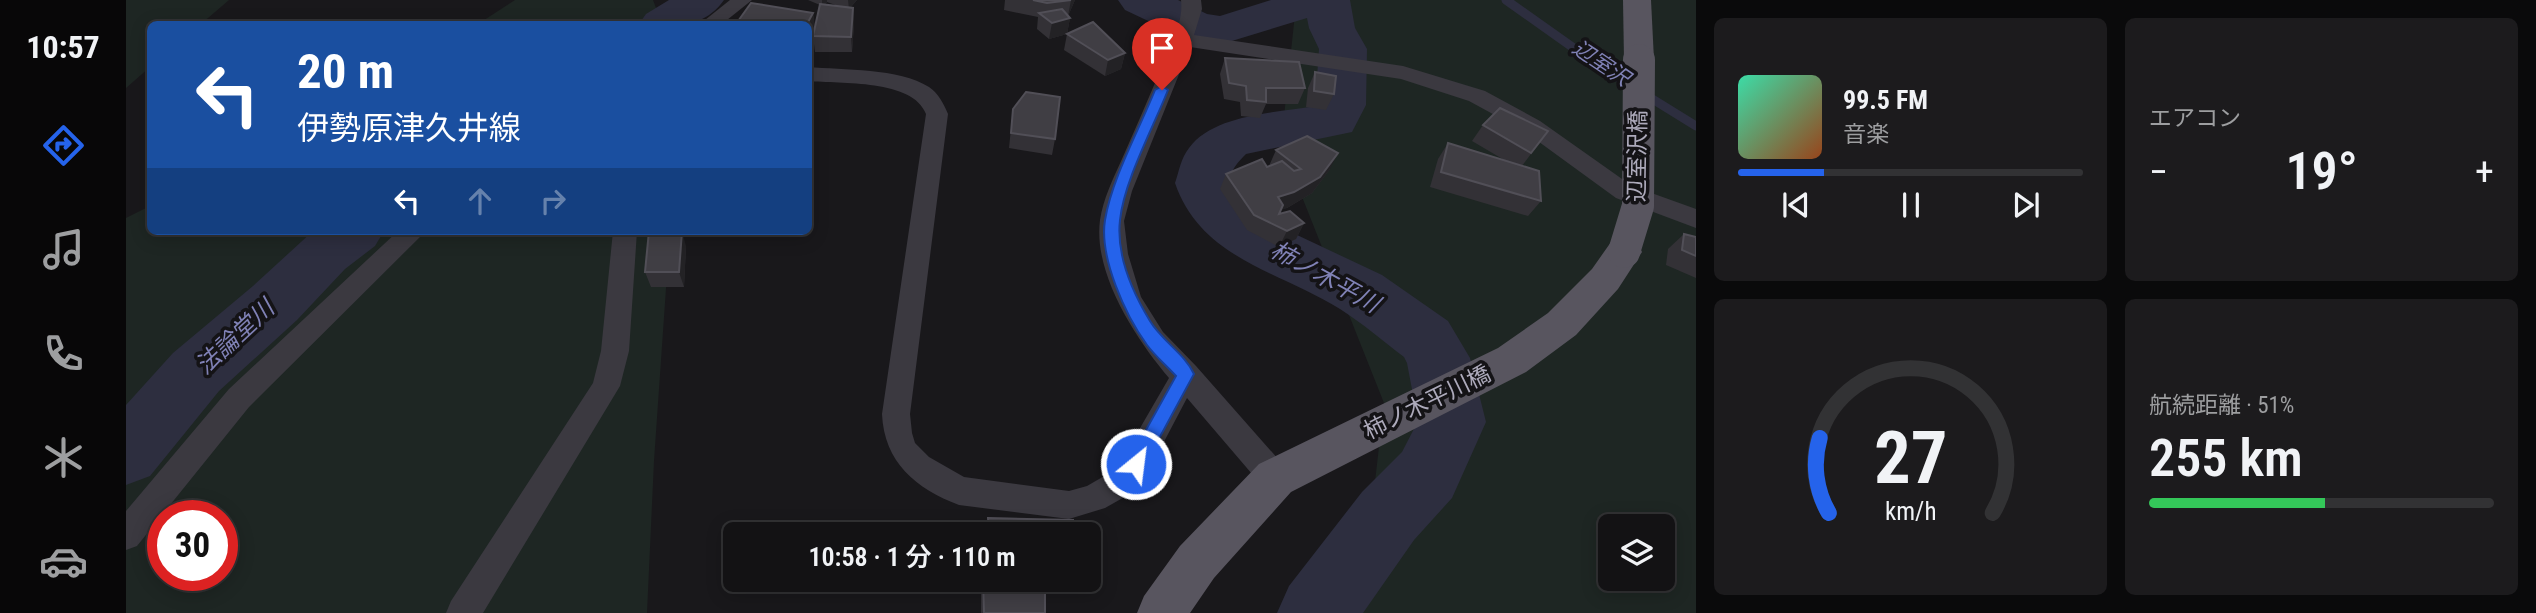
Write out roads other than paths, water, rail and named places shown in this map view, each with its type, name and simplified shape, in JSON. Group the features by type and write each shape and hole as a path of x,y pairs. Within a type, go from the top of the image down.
{"main road":[{"name":"辺室沢橋","path":"1512,360 1562,324 1605,279 1624,252 1638,206 1637,0"},
{"name":"柿ノ木平川橋","path":"1161,613 1196,562 1275,478 1512,360"}],"street":[{"path":"714,21 742,0"},
{"path":"1191,4 1183,40 1120,191 1112,221 1115,254 1129,299 1153,340 1186,374 1275,478"},
{"path":"1183,40 1404,73 1477,96 1532,126 1624,192 1696,219"},
{"path":"812,74 891,82 921,91 933,102 937,114 896,414 897,433 904,451 918,467 959,491 1069,505 1094,498 1117,485 1136,464 1186,374"},
{"path":"126,535 239,398 410,235"},
{"path":"463,613 606,386 615,351 625,235"}],"waterway":[{"name":"法論堂川","path":"667,21 701,0"},
{"name":"法論堂川","path":"1141,0 1196,26 1222,30 1309,0"},
{"name":"柿ノ木平川","path":"1316,613 1388,516 1427,475 1452,422 1438,358 1426,339 1361,292 1243,234 1208,199 1202,183 1209,159 1230,139 1334,120 1341,105 1343,49 1332,28 1327,0"},
{"name":"辺室沢","path":"1506,0 1599,66 1696,126"},
{"name":"法論堂川","path":"126,454 196,372 275,303 324,253 349,235"}]}
